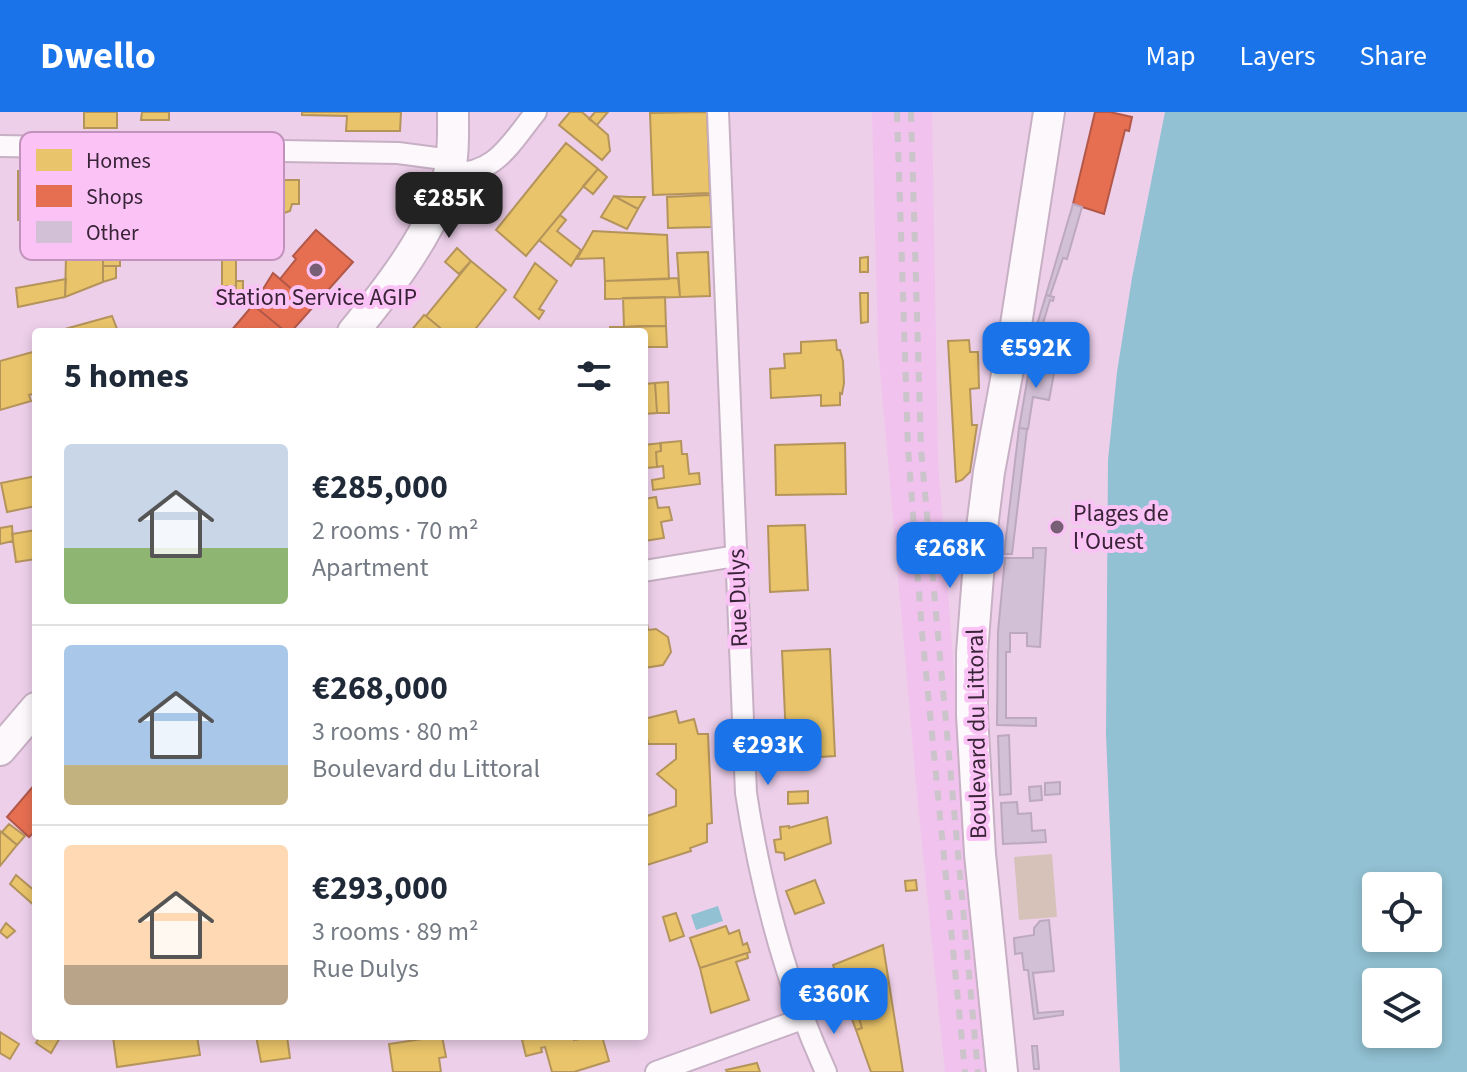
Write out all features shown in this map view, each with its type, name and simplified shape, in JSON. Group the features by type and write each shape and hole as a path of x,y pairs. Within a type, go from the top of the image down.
{"main road":[{"path":"356,328 414,248 436,207 450,166 453,112"},
{"name":"Boulevard du Littoral","path":"1002,1072 980,854 974,766 972,653 989,472 1015,331 1049,112"},
{"path":"0,750 32,713"}],"street":[{"path":"284,151 398,153 450,166 465,174 493,164 536,112"},
{"name":"Rue Dulys","path":"718,112 746,793 758,868 778,944 802,1019 826,1072"},
{"path":"0,146 20,146"},
{"path":"648,570 736,556"},
{"path":"656,1072 802,1019"}],"shaded area":[{"path":"872,112 932,112 938,462 959,737 990,1072 945,1072 878,346"},
{"path":"1052,854 1057,917 1019,920 1014,857"}],"water":[{"path":"1165,112 1467,112 1467,1072 1120,1072 1106,734 1108,460 1117,372"},
{"path":"718,906 723,921 696,930 691,915"}],"building: Homes":[{"path":"84,112 117,112 117,128 84,128"},
{"path":"142,112 169,112 169,120 141,120"},
{"path":"302,112 401,112 400,131 346,131 347,116 302,115"},
{"path":"570,112 582,112 608,135 610,151 602,160 559,125"},
{"path":"595,112 608,112 597,125 589,119"},
{"path":"707,112 710,193 653,195 650,113"},
{"path":"566,143 598,169 526,256 496,230"},
{"path":"598,169 607,177 593,194 583,186"},
{"path":"18,171 20,220 18,220"},
{"path":"284,180 299,180 299,204 292,204 290,211 284,213"},
{"path":"710,195 712,227 668,228 667,197"},
{"path":"614,196 638,209 627,229 601,217"},
{"path":"614,196 629,197 645,197 638,209"},
{"path":"560,215 566,220 557,231 581,250 571,266 539,240"},
{"path":"593,231 667,235 669,279 605,281 604,258 577,259"},
{"path":"457,248 471,261 459,274 445,262"},
{"path":"708,252 710,296 680,297 677,253"},
{"path":"868,257 868,272 860,272 860,258"},
{"path":"66,260 103,260 103,282 65,297"},
{"path":"103,260 120,260 120,266 103,266"},
{"path":"222,260 236,260 236,286 222,286"},
{"path":"471,261 506,290 476,328 440,328 426,316"},
{"path":"535,263 557,281 539,309 544,311 539,319 514,297"},
{"path":"103,266 116,266 116,278 103,282"},
{"path":"678,278 680,297 605,299 605,281"},
{"path":"66,279 65,297 18,307 16,288"},
{"path":"236,281 243,281 243,296 236,296"},
{"path":"860,293 868,293 868,322 861,323"},
{"path":"665,297 666,326 624,327 623,298"},
{"path":"424,315 440,328 413,328"},
{"path":"112,316 117,328 69,328"},
{"path":"666,326 667,347 648,347 648,328 638,328"},
{"path":"836,340 843,361 844,383 840,405 821,406 821,395 771,398 770,369 785,368 784,354 801,353 801,342"},
{"path":"969,340 970,352 978,352 979,388 970,389 972,425 977,425 970,472 956,482 948,341"},
{"path":"32,352 31,401 0,410 0,361"},
{"path":"668,382 669,413 657,413 655,383"},
{"path":"655,383 657,413 648,414 648,384"},
{"path":"681,441 682,454 687,454 689,474 699,473 700,484 653,490 652,480 664,478 663,466 657,467 656,452 661,451 660,443"},
{"path":"661,443 661,451 656,452 657,467 648,468 648,445"},
{"path":"845,443 846,494 776,495 775,445"},
{"path":"32,477 32,507 7,512 1,483"},
{"path":"656,497 658,508 669,507 672,520 661,522 664,538 648,540 648,498"},
{"path":"805,525 808,590 770,592 768,526"},
{"path":"12,526 13,541 0,544 0,528"},
{"path":"32,531 32,560 16,562 12,534"},
{"path":"656,629 668,637 671,652 663,665 648,667 648,630"},
{"path":"830,649 835,756 787,759 782,651"},
{"path":"676,711 679,723 694,719 698,734 708,734 712,823 707,824 707,842 690,848 691,851 648,865 648,816 676,806 676,790 657,774 676,759 676,744 648,744 648,718"},
{"path":"808,791 808,803 788,804 788,792"},
{"path":"827,817 831,843 785,860 784,853 776,852 774,840 781,839 780,827 789,828"},
{"path":"9,824 25,836 17,845 2,832"},
{"path":"0,831 17,845 0,866"},
{"path":"16,875 32,889 32,903 10,884"},
{"path":"815,880 824,903 795,914 786,891"},
{"path":"916,880 917,890 906,891 905,881"},
{"path":"676,913 684,936 670,941 663,917"},
{"path":"6,923 15,931 7,938 0,932"},
{"path":"726,926 729,934 739,930 743,945 747,943 750,952 700,968 690,938"},
{"path":"883,945 903,1072 871,1072 856,1030 862,1028 859,1018 849,1011 833,965"},
{"path":"747,953 748,958 736,962 749,1000 711,1013 700,968"},
{"path":"849,1011 859,1018 862,1028 856,1030"},
{"path":"0,1032 19,1044 10,1059 0,1053"},
{"path":"38,1040 59,1040 51,1053 36,1043"},
{"path":"113,1040 198,1040 200,1055 117,1067"},
{"path":"257,1040 288,1040 290,1058 261,1062"},
{"path":"443,1040 446,1057 439,1058 441,1072 393,1072 389,1044"},
{"path":"522,1040 603,1040 609,1061 574,1072 552,1072 545,1047 541,1048 542,1052 526,1056"},
{"path":"757,1063 760,1072 726,1070"}],"building: Shops":[{"path":"1095,112 1132,117 1129,131 1125,130 1104,214 1073,204"},
{"name":"Station Service AGIP","path":"316,230 353,262 313,307 280,279 296,259 293,256"},
{"path":"273,273 313,307 295,328 281,328 253,305"},
{"path":"253,305 281,328 233,328"},
{"path":"32,788 32,834 29,837 7,817"}],"building: Other":[{"path":"1073,204 1082,207 1067,259 1063,258 1050,296 1046,295"},
{"path":"1046,295 1054,297 1053,301 1050,300 1041,330 1036,328"},
{"path":"1030,364 1055,368 1049,400 1033,397 1028,429 1019,428"},
{"path":"1019,428 1027,429 1012,554 1004,554"},
{"path":"1033,548 1046,548 1040,647 1027,646 1027,633 1010,633 1010,652 1006,652 1006,718 1036,718 1036,726 997,725 998,632 1005,558 1033,558"},
{"path":"1009,735 1011,794 1000,795 998,736"},
{"path":"1060,782 1060,794 1045,795 1045,783"},
{"path":"1041,786 1042,800 1030,801 1029,787"},
{"path":"1017,802 1018,814 1031,813 1032,831 1045,830 1046,842 1003,844 1001,803"},
{"path":"1049,920 1054,971 1033,973 1038,1013 1063,1011 1063,1015 1034,1019 1028,970 1024,970 1022,953 1015,954 1014,938 1034,935 1034,928 1040,921"},
{"path":"1032,1046 1037,1046 1039,1069 1034,1069"}],"railway":[{"path":"897,112 908,448 922,632 965,1072"},
{"path":"911,112 921,449 978,1072"}],"place":[{"name":"Station Service AGIP","path":"316,270"},
{"name":"Plages de l'Ouest","path":"1057,527"}]}
